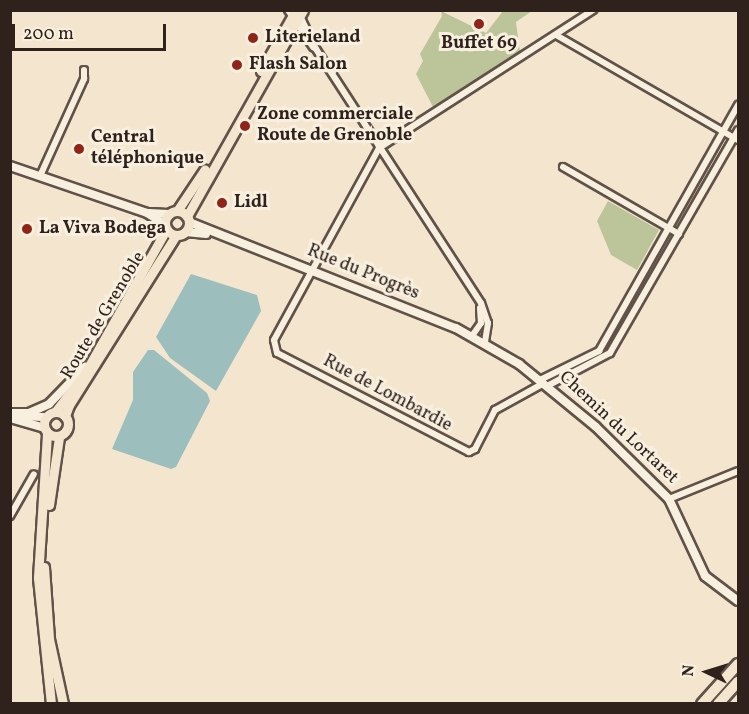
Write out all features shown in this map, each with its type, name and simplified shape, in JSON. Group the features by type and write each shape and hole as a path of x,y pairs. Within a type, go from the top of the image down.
{"highway":[{"path":"702,704 738,664"},
{"path":"718,704 738,682"}],"main road":[{"path":"188,219 173,212 296,14"},
{"path":"165,227 176,235 186,232 188,219 296,14"},
{"name":"Route de Grenoble","path":"56,412 92,359 173,212"},
{"name":"Rue du Progrès","path":"188,219 212,234 312,271 472,336 498,350"},
{"name":"Rue du Progrès","path":"186,232 212,234"},
{"name":"Route de Grenoble","path":"65,416 69,405 176,235"},
{"name":"Chemin du Lortaret","path":"498,350 545,382 669,499 705,576 738,601"},
{"path":"51,704 38,578 46,417 56,412 65,416 68,427 58,437 53,457 44,577 49,639 63,704"},
{"path":"46,431 58,437"}],"street":[{"path":"312,271 380,148 593,10"},
{"path":"296,14 487,317 485,342"},
{"path":"556,35 736,139"},
{"path":"40,176 84,79 84,70"},
{"path":"545,382 599,351 738,105"},
{"path":"545,382 610,352 736,139 738,130"},
{"path":"10,166 147,213 165,227"},
{"path":"563,167 679,234"},
{"path":"147,213 173,212"},
{"name":"Rue de Lombardie","path":"312,271 274,340 277,353 461,450 475,449 495,410 545,382"},
{"path":"472,336 482,315 475,297"},
{"path":"10,415 29,413 50,404 92,359"},
{"path":"10,415 46,417"},
{"path":"10,415 46,431"},
{"path":"669,499 738,471"},
{"path":"10,516 34,474"}],"green space":[{"path":"441,11 486,33 503,11 532,11 516,22 520,52 433,107 416,74 423,61 420,54 442,16"},
{"path":"608,201 659,230 637,270 611,255 597,221"}],"water":[{"path":"191,274 257,295 261,311 216,391 170,358 156,337"},
{"path":"148,350 154,350 207,393 210,401 176,467 171,469 112,449 133,400 133,372"}],"place":[{"name":"Buffet 69","path":"479,24"},
{"name":"Literieland","path":"253,38"},
{"name":"Flash Salon","path":"237,65"},
{"name":"Zone commerciale Route de Grenoble","path":"245,126"},
{"name":"Central téléphonique","path":"79,149"},
{"name":"Lidl","path":"222,203"},
{"name":"La Viva Bodega","path":"27,229"}]}
